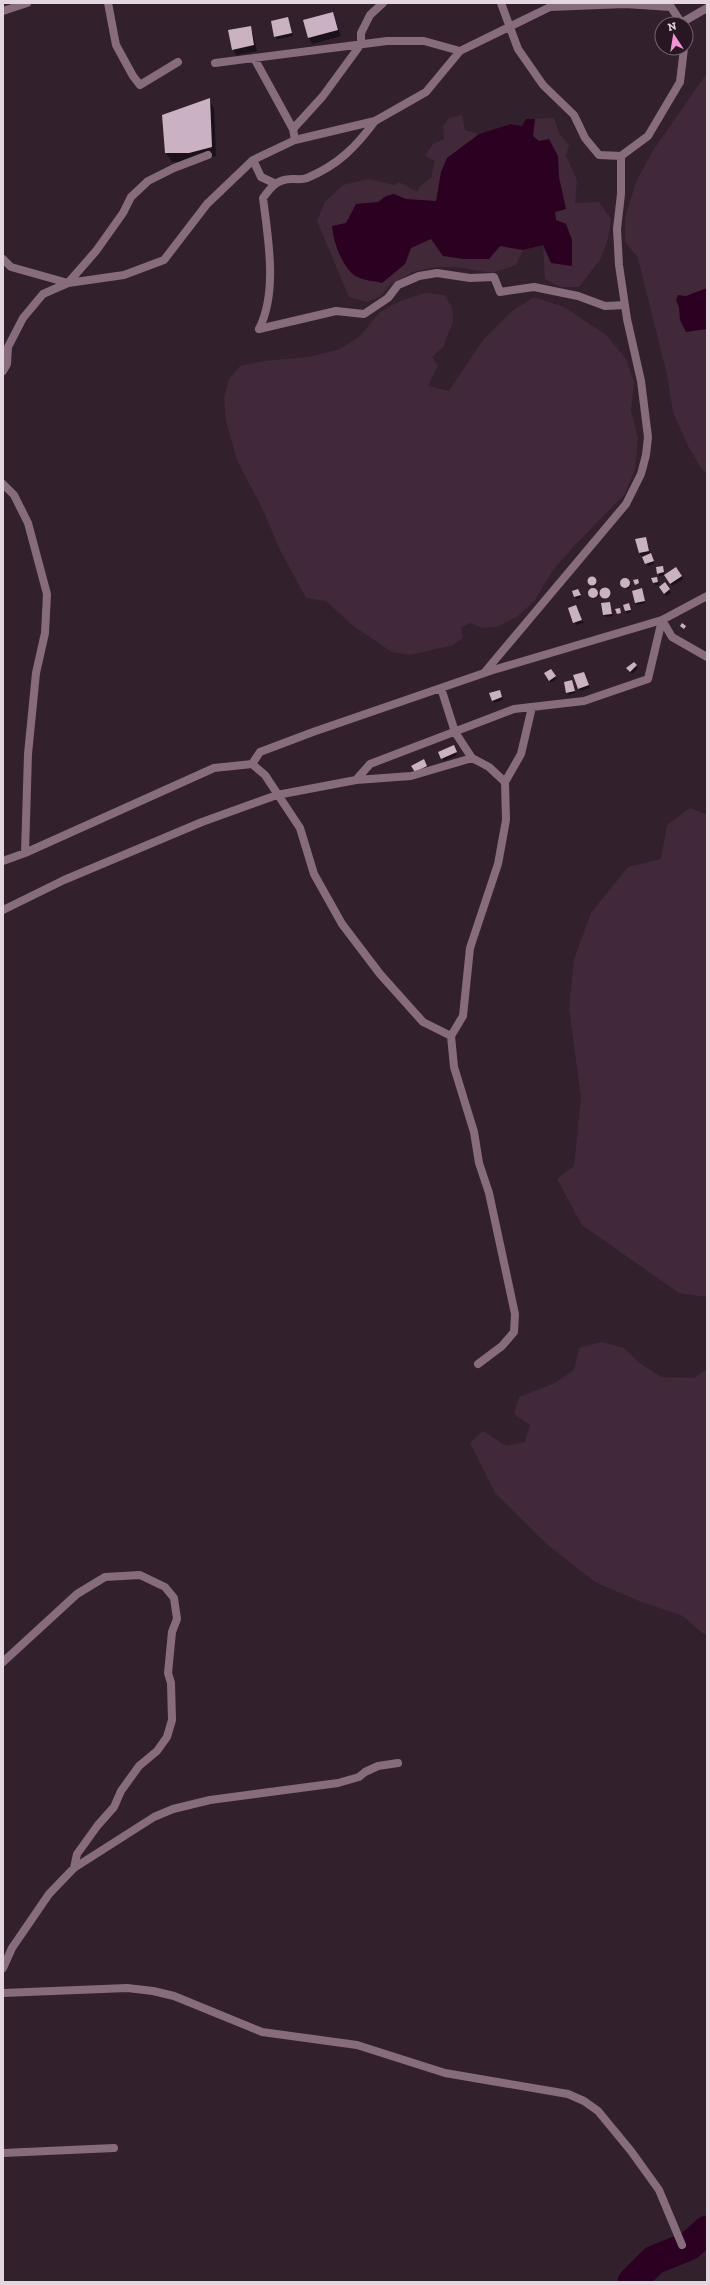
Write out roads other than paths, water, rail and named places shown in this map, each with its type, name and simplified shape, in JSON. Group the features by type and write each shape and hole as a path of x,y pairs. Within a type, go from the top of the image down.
{"street":[{"path":"3,11 27,3"},
{"path":"108,3 116,45 140,85 178,62"},
{"path":"293,129 323,96 361,44 361,33 370,15 383,3"},
{"path":"501,3 511,26 518,49 543,85 574,115 585,138 599,155 621,156 648,136 680,82 683,56"},
{"path":"3,371 7,364 8,347 23,318 44,294 68,283 124,275 164,260 207,204 254,160 295,140 375,122 426,92 460,51 550,7 625,4 671,7 676,16"},
{"path":"694,16 707,8"},
{"path":"215,63 361,44 424,41 460,51"},
{"path":"254,58 293,129 295,140"},
{"path":"375,122 356,146 323,170 305,179 288,179 274,183 263,198 270,261 265,317 259,329 336,311 364,314 388,298 398,284 419,276 437,273 470,278 494,276 500,292 534,287 578,296 605,306 625,304"},
{"path":"68,283 96,251 124,213 131,197 148,181 174,168 208,155"},
{"path":"483,674 626,504 641,474 646,456 648,437 641,382 625,304 619,265 617,229 622,194 621,156"},
{"path":"254,160 261,177 274,183"},
{"path":"3,259 11,267 68,283"},
{"path":"3,484 14,495 28,523 47,594 45,633 36,673 28,754 25,853"},
{"path":"252,764 260,752 483,674 662,620 707,596"},
{"path":"662,620 672,637 707,658"},
{"path":"356,780 370,764 514,710 584,701 648,679 662,620"},
{"path":"441,688 455,732 472,758 489,767 505,782"},
{"path":"478,1364 502,1346 514,1332 515,1314 489,1193 479,1163 474,1132 454,1067 451,1036 463,1016 470,948 498,864 506,820 505,782 520,754 532,707"},
{"path":"3,910 64,880 146,844 277,795 356,780 411,776 472,758"},
{"path":"3,861 25,853 214,768 252,764 264,775 300,828 314,874 342,924 380,974 423,1022 451,1036"},
{"path":"3,1662 77,1594 105,1577 140,1575 165,1587 174,1598 177,1619 172,1632 168,1673 171,1683 172,1720 167,1737 157,1751 139,1766 121,1791 114,1808 98,1825 77,1854 74,1868"},
{"path":"3,1968 12,1948 49,1894 74,1868 137,1827 173,1809 192,1803 234,1796 252,1795 338,1783 359,1777 365,1772 378,1766 398,1763"},
{"path":"3,1993 126,1988 153,1992 174,1996 262,2032 357,2045 446,2073 568,2094 584,2101 598,2111 631,2151 659,2190 682,2245"},
{"path":"3,2154 114,2148"}],"waterway":[{"path":"632,2282 654,2260 689,2246 707,2230"}]}
